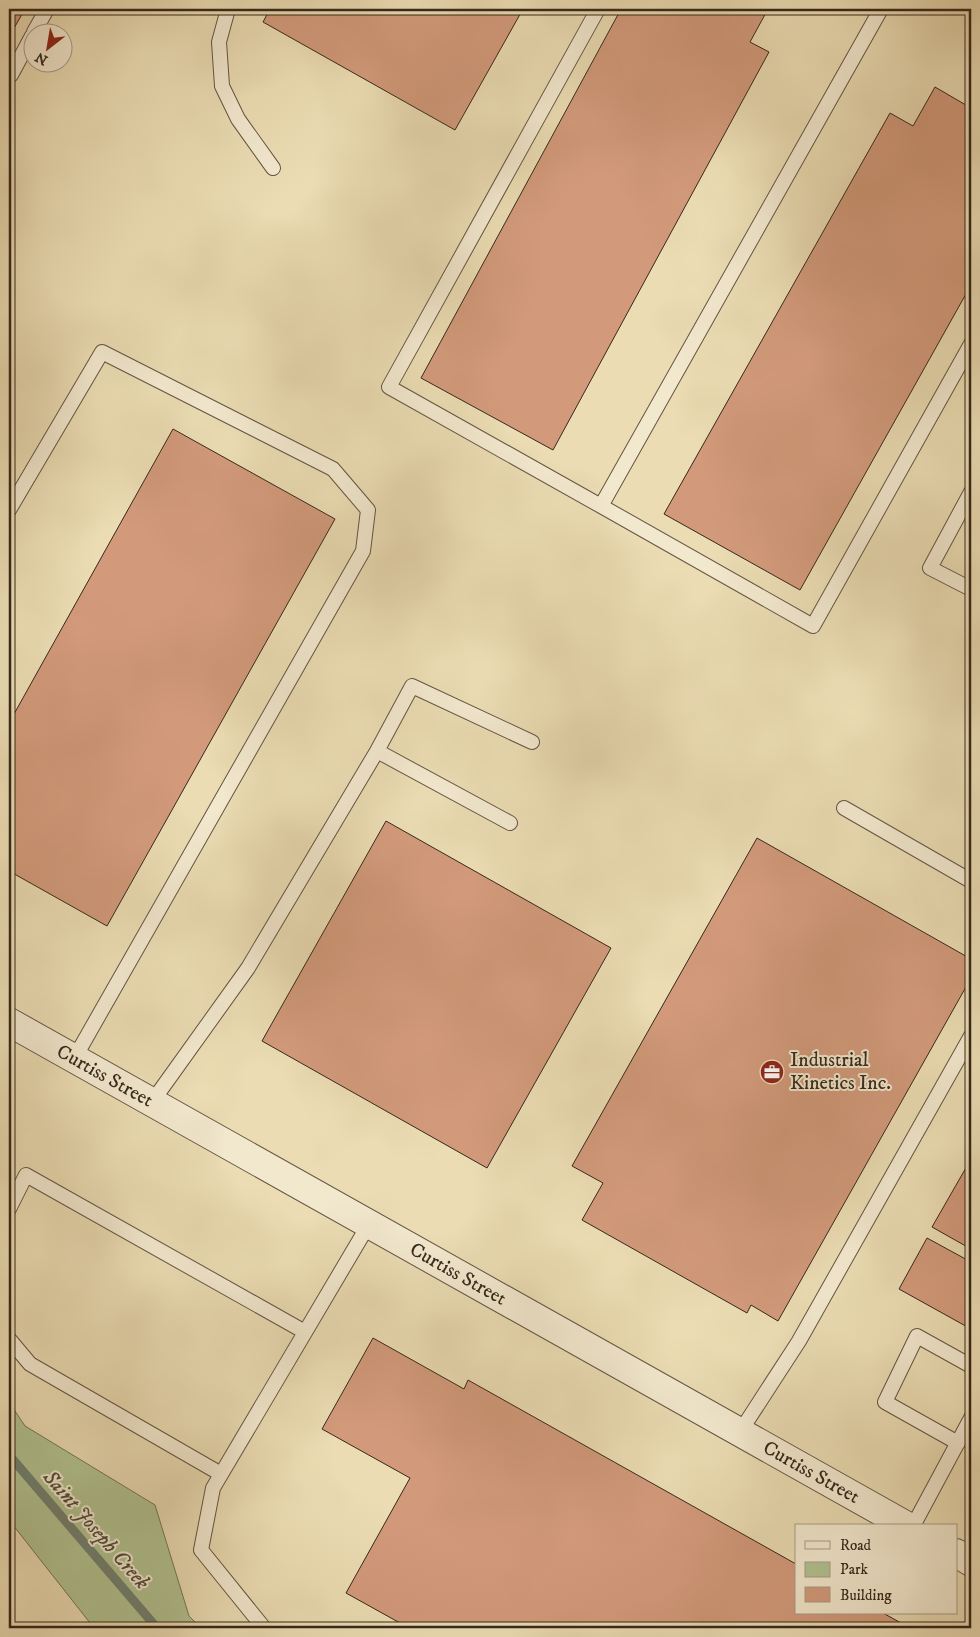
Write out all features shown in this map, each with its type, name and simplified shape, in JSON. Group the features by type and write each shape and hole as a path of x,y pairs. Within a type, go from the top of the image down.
{"street":[{"name":"Curtiss Street","path":"9,1022 903,1524"},
{"path":"958,1554 971,1562"}],"lane":[{"path":"40,22 47,9"},
{"path":"228,9 220,42 222,86 238,119 273,168"},
{"path":"598,9 389,387 813,626 971,344"},
{"path":"601,506 881,9"},
{"path":"12,75 22,55"},
{"path":"9,510 102,352 333,469 368,510 363,551 74,1059"},
{"path":"971,492 930,568 971,589"},
{"path":"152,1102 248,968 377,751 412,686 532,742"},
{"path":"377,751 510,823"},
{"path":"844,808 971,881"},
{"path":"740,1432 799,1342 971,1036"},
{"path":"9,1209 26,1175 305,1332"},
{"path":"264,1628 201,1550 213,1488 369,1224"},
{"path":"958,1443 885,1402 917,1336 971,1366"},
{"path":"9,1339 30,1364 221,1474"},
{"path":"914,1524 971,1418"}],"green space":[{"path":"9,1402 25,1426 155,1505 189,1616 201,1628 94,1628 9,1520"}],"building":[{"path":"9,9 25,9 9,37"},
{"path":"270,9 523,9 455,130 263,22"},
{"path":"621,9 768,9 750,42 769,52 553,450 421,378"},
{"path":"935,87 971,108 971,285 800,590 664,514 890,113 913,126"},
{"path":"173,429 335,519 107,926 9,871 9,723"},
{"path":"386,821 611,948 487,1168 262,1041"},
{"name":"Industrial Kinetics Inc.","path":"757,838 971,959 971,978 778,1321 751,1305 747,1313 582,1220 603,1183 572,1166"},
{"path":"971,1159 971,1249 932,1227"},
{"path":"927,1238 971,1262 971,1329 899,1289"},
{"path":"373,1338 464,1389 468,1380 795,1563 795,1614 885,1614 910,1628 409,1628 346,1593 410,1478 322,1429"}],"waterway":[{"name":"Saint Joseph Creek","path":"9,1455 157,1628"}],"place":[{"name":"Industrial Kinetics Inc.","path":"772,1072"}]}
